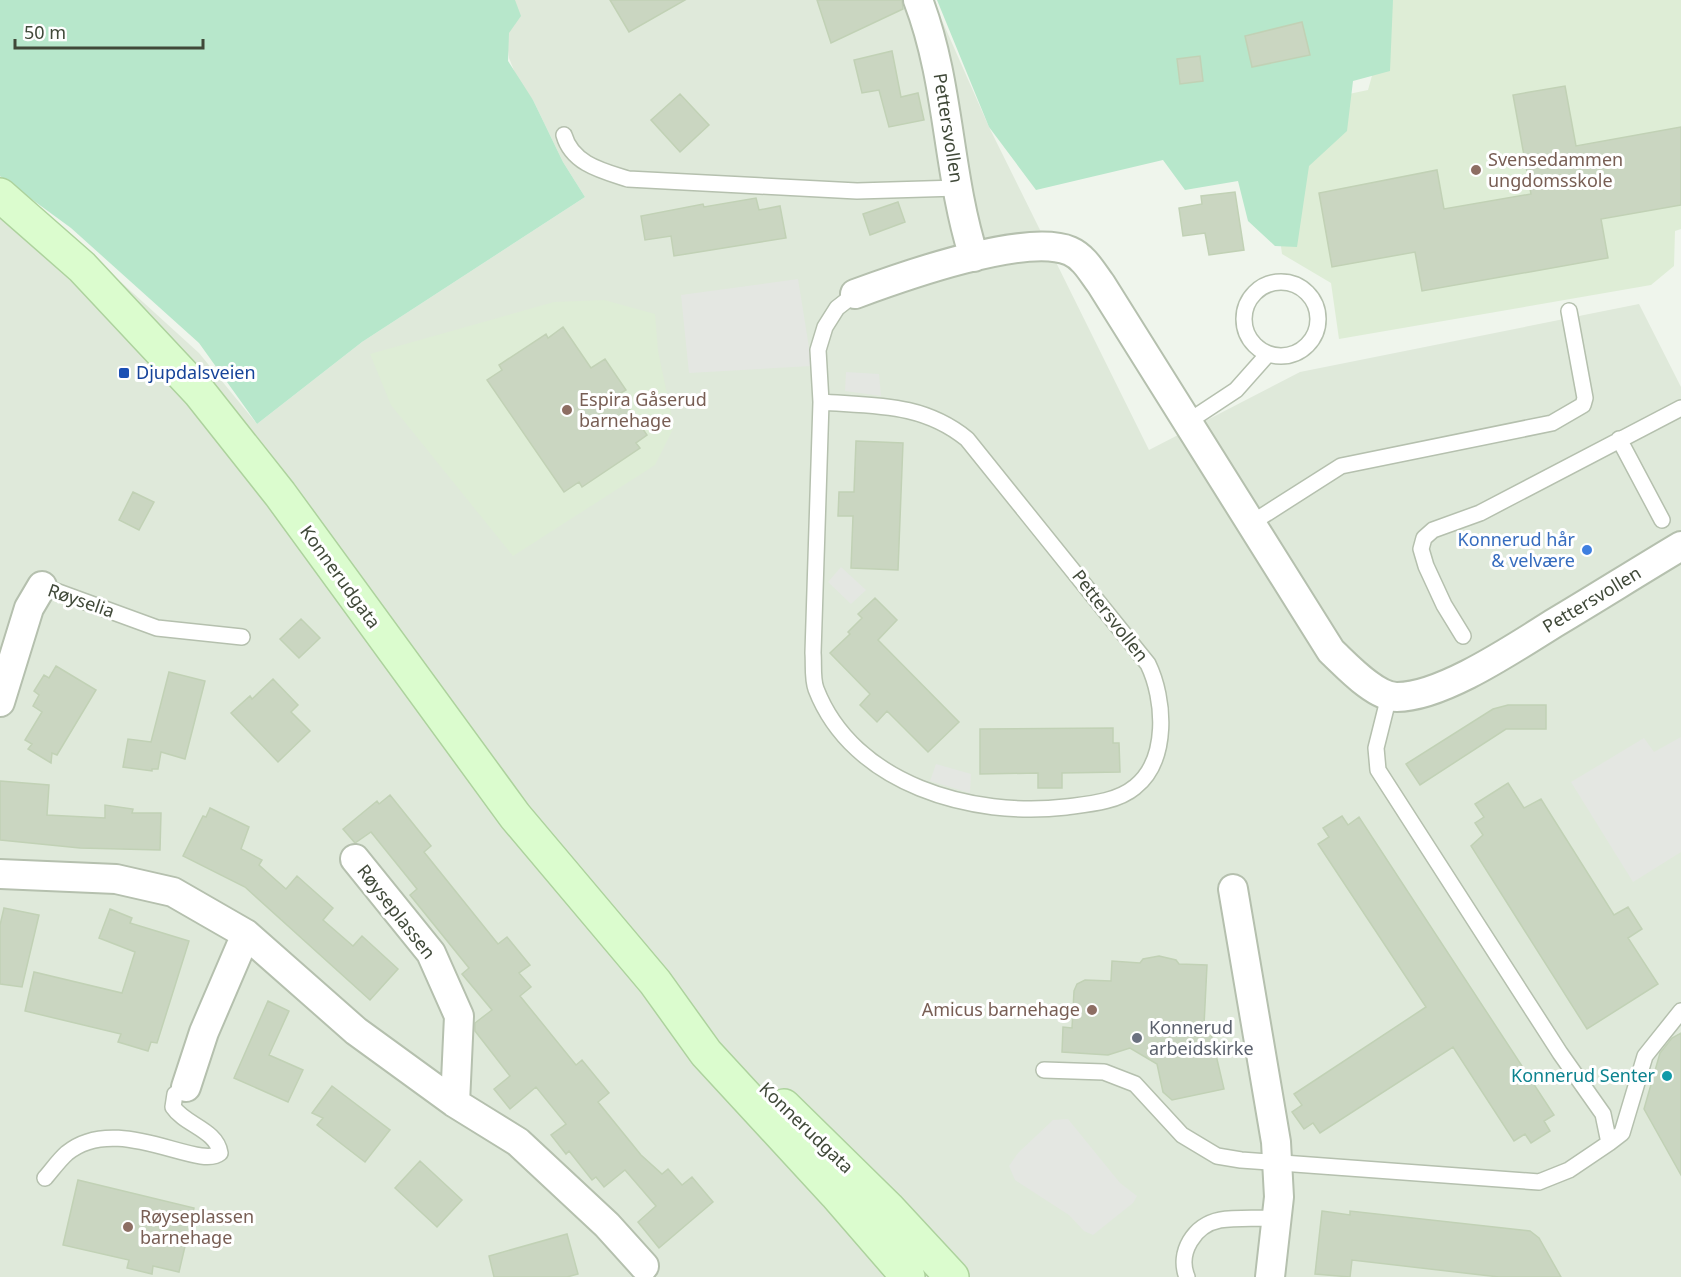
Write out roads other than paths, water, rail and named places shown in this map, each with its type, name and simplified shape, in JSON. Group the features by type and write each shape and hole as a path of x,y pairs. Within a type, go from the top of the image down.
{"main road":[{"name":"Konnerudgata","path":"0,195 82,267 200,393 280,494 515,816 655,982 706,1053 821,1176 908,1277"},
{"name":"Konnerudgata","path":"655,982 888,1208 952,1277"}],"street":[{"name":"Pettersvollen","path":"918,0 930,31 943,87 963,224 974,257"},
{"name":"Pettersvollen","path":"855,294 974,257 1034,245 1052,246 1077,255 1101,284 1330,651 1366,683 1389,696 1428,692 1496,658 1681,546"},
{"name":"Røyselia","path":"0,702 29,608 42,586"},
{"name":"Røyseplassen","path":"355,859 431,953 459,1016 454,1103"},
{"path":"0,874 116,879 173,892 246,934 356,1031 454,1103 518,1142 607,1225 644,1266"},
{"path":"1233,889 1276,1142 1278,1164 1276,1218 1270,1277"},
{"path":"186,1087 204,1032 246,934"}],"lane":[{"path":"564,135 567,147 592,168 628,179 857,191 958,188"},
{"path":"1272,282 1296,284 1312,297 1319,322 1312,341 1292,355 1268,354 1249,340 1244,316 1252,295 1272,282"},
{"name":"Pettersvollen","path":"821,402 890,407 925,413 949,424 967,439 1148,664 1158,693 1160,720 1158,751 1148,775 1136,786 1111,799 1053,808 996,808 955,800 912,785 875,764 830,717 815,687 813,653 821,402 818,350 823,334 837,308 855,294"},
{"path":"1250,524 1341,466 1552,423 1583,405 1585,398 1569,310"},
{"path":"1186,423 1236,390 1268,354"},
{"path":"1463,636 1444,605 1426,566 1421,549 1424,538 1433,530 1480,513 1681,408"},
{"path":"1619,439 1662,520"},
{"name":"Røyselia","path":"42,586 157,628 242,637"},
{"path":"1389,696 1376,748 1378,770 1554,1043 1603,1114 1609,1143"},
{"path":"1044,1070 1104,1072 1136,1084 1182,1135 1200,1148 1217,1156 1278,1164 1539,1182 1569,1170 1622,1133 1645,1056 1681,1011"},
{"path":"45,1178 67,1153 100,1139 128,1138 204,1157 215,1157 220,1153 214,1139 177,1114 172,1107 175,1094 186,1087"},
{"path":"1187,1277 1183,1269 1183,1252 1193,1237 1205,1227 1218,1220 1276,1218"}],"place":[{"name":"Svensedammen ungdomsskole","path":"1476,170"},
{"name":"Djupdalsveien","path":"124,373"},
{"name":"Espira Gåserud barnehage","path":"567,410"},
{"name":"Konnerud hår & velvære","path":"1587,550"},
{"name":"Amicus barnehage","path":"1092,1010"},
{"name":"Konnerud arbeidskirke","path":"1137,1038"},
{"name":"Konnerud Senter","path":"1667,1076"},
{"name":"Røyseplassen barnehage","path":"128,1227"}]}
